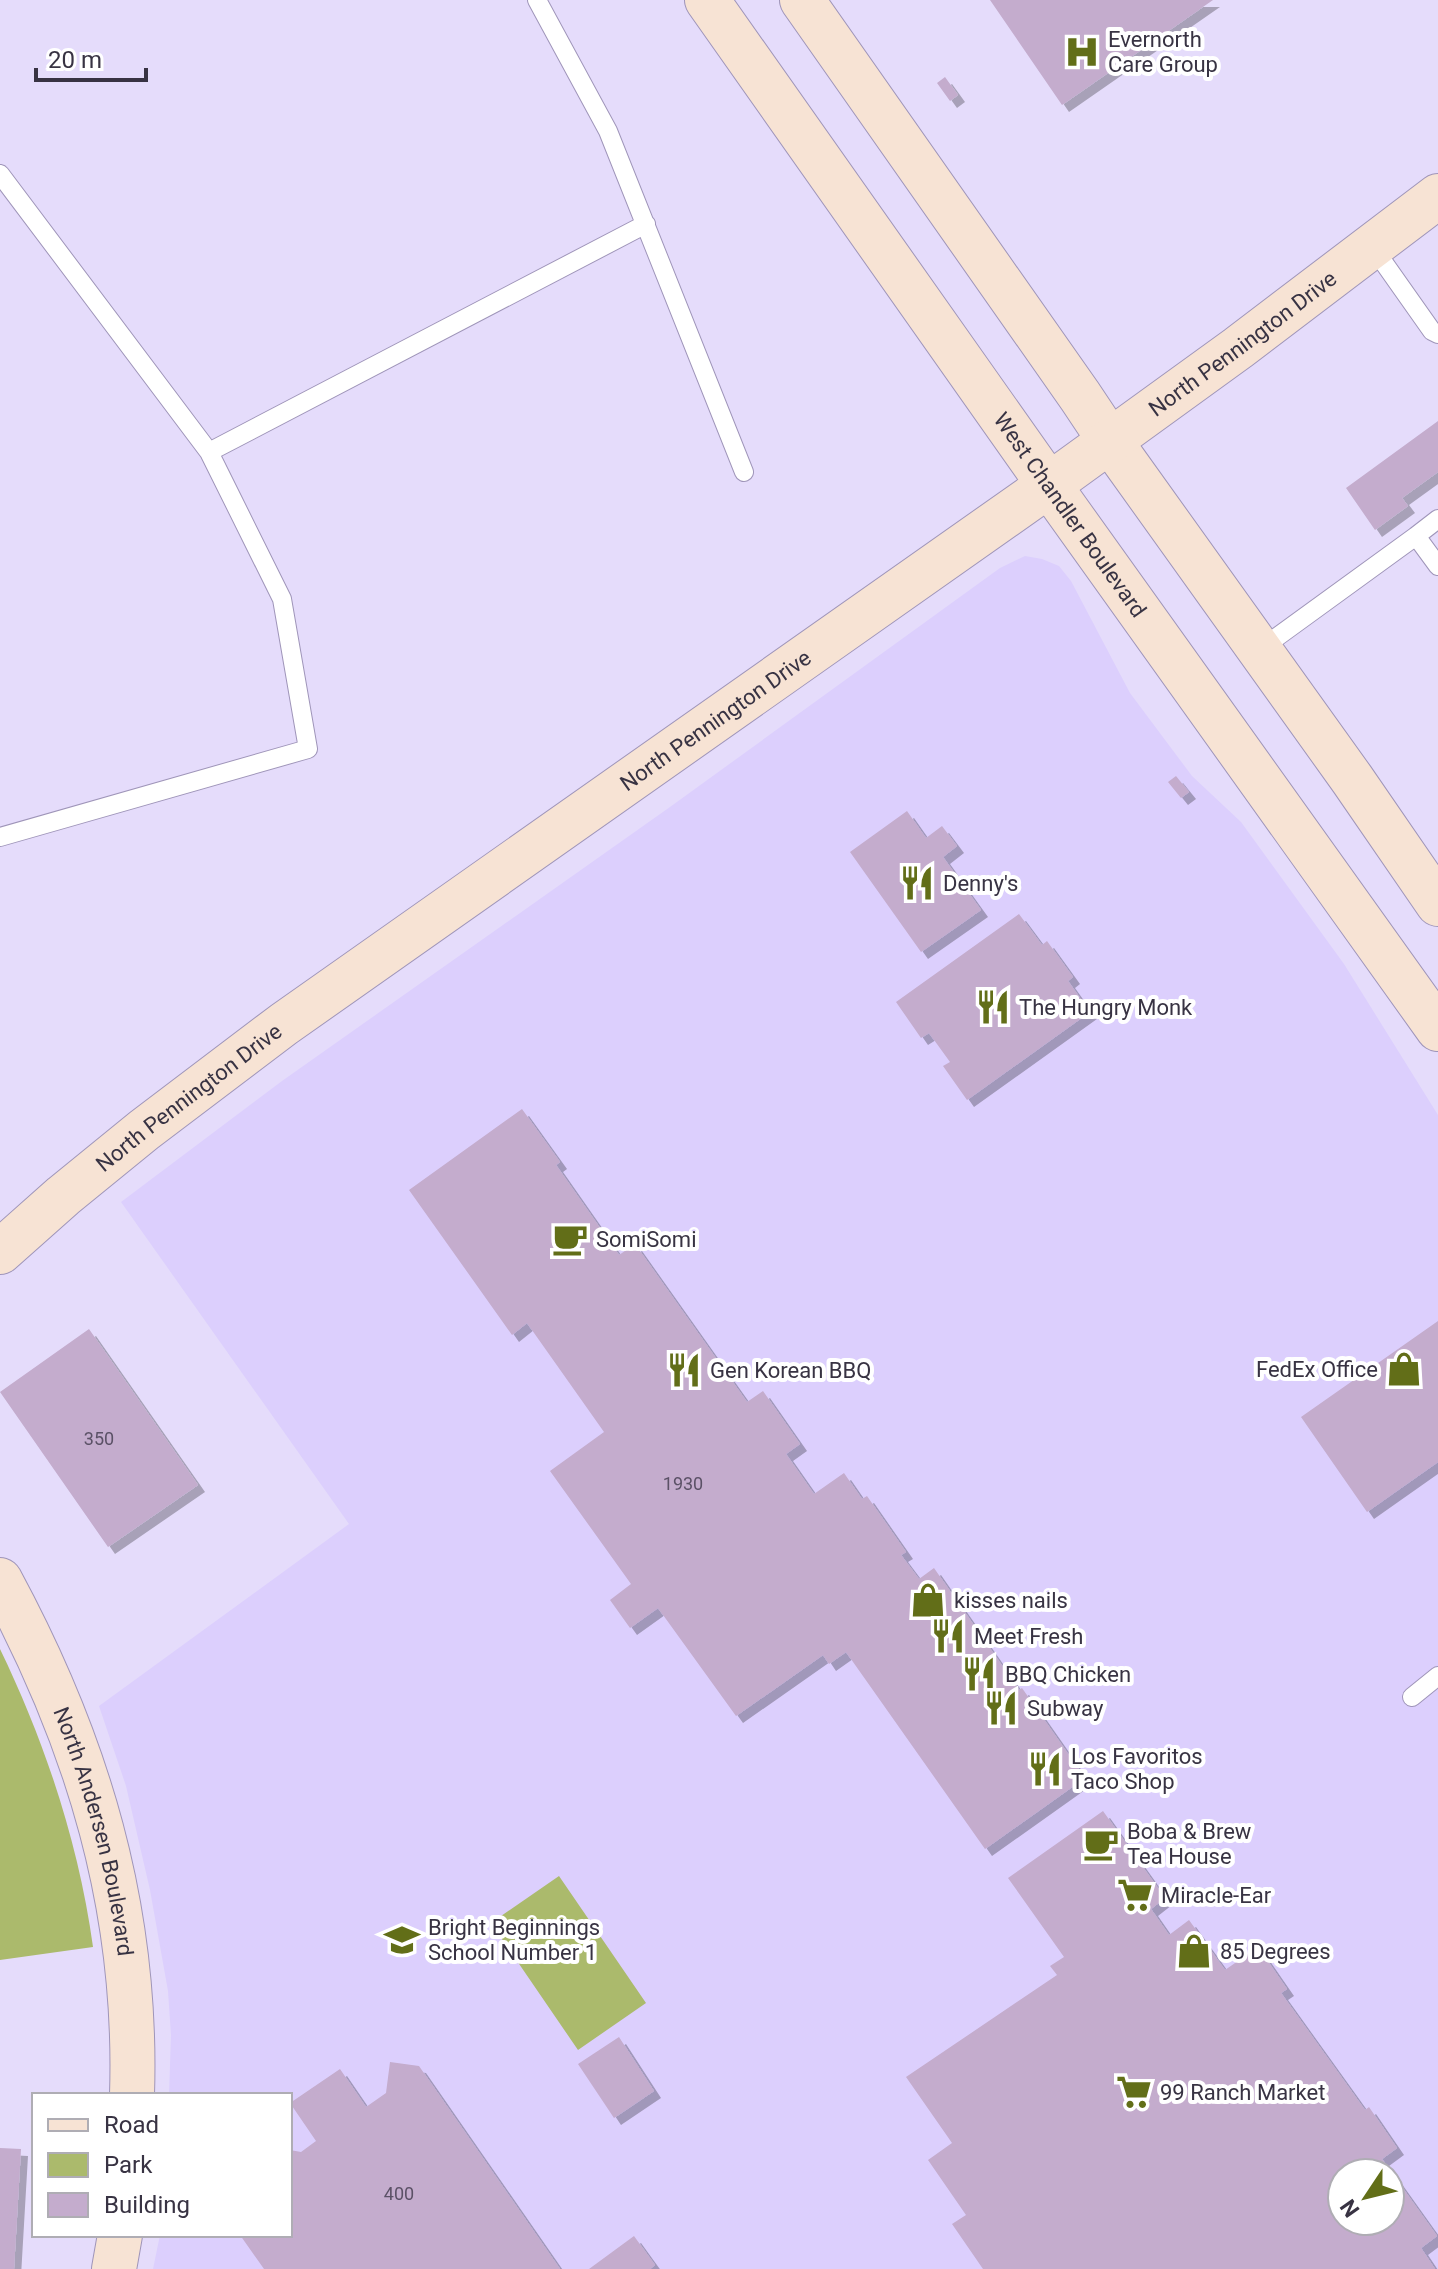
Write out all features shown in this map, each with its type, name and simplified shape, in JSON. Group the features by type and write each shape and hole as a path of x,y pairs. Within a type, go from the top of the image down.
{"main road":[{"name":"West Chandler Boulevard","path":"707,0 1438,1029"},
{"path":"802,0 1438,904"},
{"name":"North Pennington Drive","path":"0,1252 144,1130 284,1024 1049,485 1238,348 1438,196"},
{"name":"North Andersen Boulevard","path":"0,1580 49,1677 84,1766 102,1828 116,1891 129,1991 132,2093"},
{"path":"114,2269 120,2237"}],"lane":[{"path":"537,0 608,131 744,472"},
{"path":"0,174 209,452 282,599 308,749 0,837"},
{"path":"209,452 646,224"},
{"path":"1372,246 1432,331 1438,334"},
{"path":"1259,650 1438,519"},
{"path":"1416,536 1438,566"},
{"path":"1412,1697 1438,1676"}],"shaded area":[{"path":"1025,556 1059,566 1071,581 1130,693 1192,776 1241,822 1344,964 1438,1115 1438,2269 153,2269 160,2237 292,2237 292,2093 169,2093 171,2035 168,1991 150,1890 126,1786 99,1706 349,1524 121,1202 282,1081 670,807 1000,568"}],"green space":[{"path":"0,1649 32,1720 58,1794 79,1870 93,1947 0,1960"},
{"path":"559,1876 646,2003 578,2050 491,1923"}],"building":[{"name":"Evernorth Care Group","path":"990,0 1213,0 1062,105"},
{"path":"945,77 958,95 950,101 937,83"},
{"path":"1438,421 1438,472 1402,498 1408,506 1375,530 1346,488"},
{"path":"1176,776 1189,792 1181,798 1168,782"},
{"name":"Denny's","path":"907,811 926,838 942,826 957,846 943,857 981,910 921,952 850,852"},
{"name":"The Hungry Monk","path":"1019,914 1042,945 1047,941 1073,977 1068,981 1090,1012 967,1100 943,1066 950,1062 929,1033 921,1038 896,1002"},
{"path":"522,1109 560,1162 556,1165 619,1255 635,1244 747,1402 763,1391 800,1444 786,1454 814,1494 844,1473 862,1499 867,1496 906,1552 901,1555 919,1579 934,1568 1085,1778 985,1849 846,1652 829,1664 823,1655 736,1716 658,1608 630,1628 610,1600 631,1584 550,1471 604,1432 527,1323 512,1335 409,1190"},
{"name":"FedEx Office","path":"1438,1321 1438,1462 1367,1512 1301,1417"},
{"path":"89,1329 198,1485 108,1547 0,1392"},
{"name":"99 Ranch Market","path":"1103,1811 1165,1898 1151,1909 1169,1935 1189,1920 1225,1970 1258,1947 1287,1989 1281,1993 1365,2110 1369,2107 1397,2148 1385,2157 1326,2157 1326,2237 1406,2237 1406,2193 1437,2236 1421,2248 1435,2269 983,2269 952,2224 966,2215 928,2160 952,2143 906,2077 1057,1975 1050,1966 1064,1957 1008,1878"},
{"path":"619,2037 654,2091 614,2118 578,2064"},
{"path":"390,2062 419,2066 560,2269 264,2269 241,2237 292,2237 292,2150 301,2152 316,2141 292,2102 340,2069 366,2107 386,2093"},
{"path":"0,2148 21,2149 14,2269 0,2269"},
{"path":"634,2236 655,2265 650,2269 589,2269"}],"place":[{"name":"Evernorth Care Group","path":"1082,52"},
{"name":"Denny's","path":"917,883"},
{"name":"The Hungry Monk","path":"993,1007"},
{"name":"SomiSomi","path":"570,1239"},
{"name":"FedEx Office","path":"1404,1369"},
{"name":"Gen Korean BBQ","path":"684,1370"},
{"name":"kisses nails","path":"928,1600"},
{"name":"Meet Fresh","path":"948,1636"},
{"name":"BBQ Chicken","path":"979,1674"},
{"name":"Subway","path":"1001,1708"},
{"name":"Los Favoritos Taco Shop","path":"1045,1769"},
{"name":"Boba & Brew Tea House","path":"1101,1844"},
{"name":"Miracle-Ear","path":"1135,1895"},
{"name":"Bright Beginnings School Number 1","path":"402,1940"},
{"name":"85 Degrees","path":"1194,1951"},
{"name":"99 Ranch Market","path":"1134,2092"}]}
